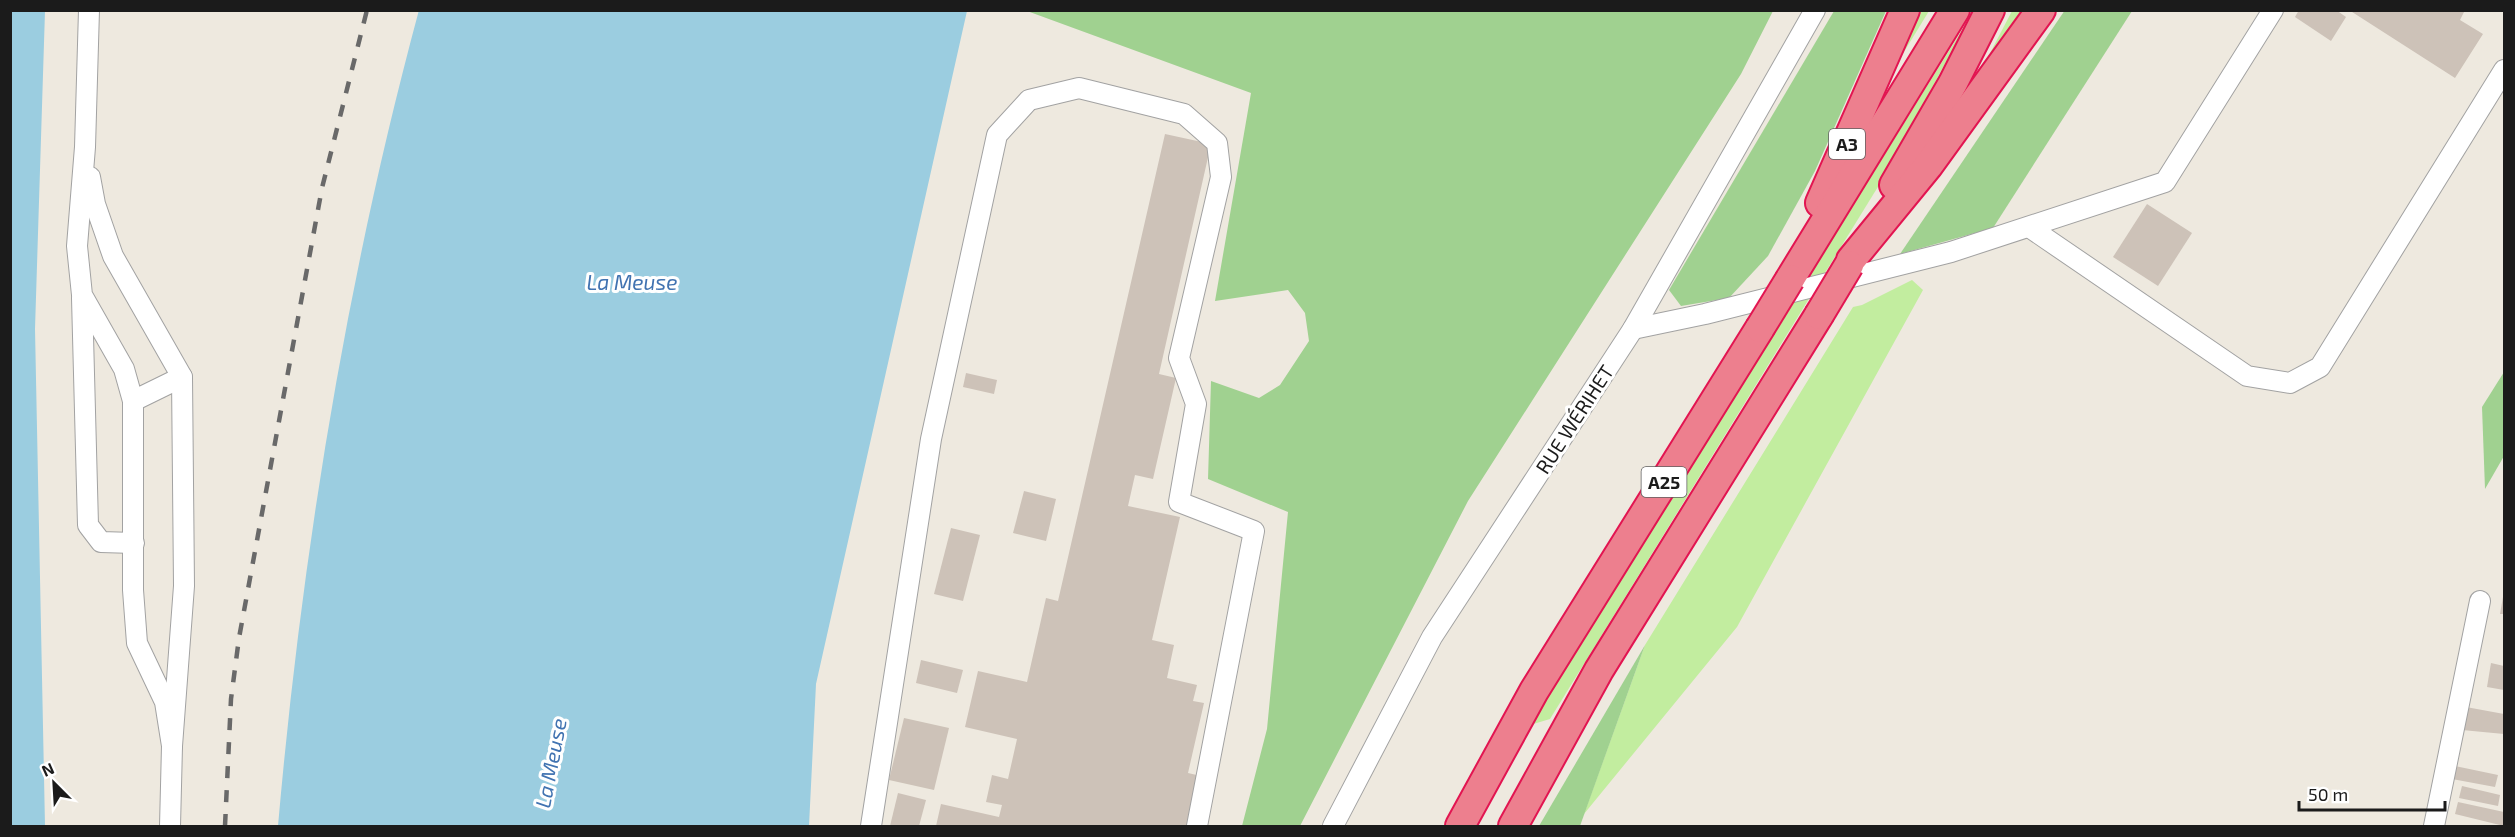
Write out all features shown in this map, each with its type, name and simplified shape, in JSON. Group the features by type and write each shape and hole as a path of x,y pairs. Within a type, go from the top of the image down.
{"highway":[{"name":"A3","path":"1790,279 1832,173 1854,129 1905,10"},
{"name":"A25","path":"1460,826 1540,682 1954,10"},
{"name":"A25","path":"1513,826 1599,670 1850,263 1953,83 1990,10"},
{"path":"1850,263 1928,166 2041,10"}],"street":[{"path":"89,10 84,147 77,246 82,295 88,525 100,542 134,543"},
{"name":"RUE WÉRIHET","path":"1333,826 1432,637 1633,329 1815,10"},
{"path":"1633,329 1705,314 1951,252 2165,182 2273,10"},
{"path":"2029,227 2247,376 2290,382 2320,368 2505,70"},
{"path":"871,826 931,440 997,135 1029,100 1079,88 1184,114 1217,143 1221,177 1179,358 1196,404 1179,502 1254,531 1197,826"},
{"path":"84,147 95,204 113,256 182,377 184,586 172,746 170,826"},
{"path":"82,295 124,369 133,401 133,590 137,643 165,702 172,746"},
{"path":"133,401 182,377"},
{"path":"2434,826 2480,601"}],"green space":[{"path":"2065,10 2132,11 1993,228 1900,254"},
{"path":"1027,11 1773,11 1741,74 1468,501 1300,826 1242,826 1267,729 1288,512 1208,479 1211,381 1259,398 1280,385 1309,341 1305,313 1288,290 1215,301 1251,93"},
{"path":"1834,11 1886,11 1815,171 1768,256 1729,298 1681,306 1669,290"},
{"path":"1917,11 1929,11 1888,78"},
{"path":"2012,11 2023,11 1988,57"},
{"path":"1970,17 1884,177 1550,719 1530,725"},
{"path":"1912,280 1923,290 1737,627 1584,814 1645,645 1853,307 1862,305"},
{"path":"2504,372 2504,456 2485,489 2482,407"},
{"path":"1645,645 1580,826 1539,826"}],"water":[{"name":"La Meuse","path":"419,10 967,11 816,684 809,826 278,826 300,620 330,415 370,212"},
{"path":"10,11 45,11 35,329 45,826 10,826"}],"building":[{"path":"2299,10 2336,10 2346,17 2331,41 2295,17"},
{"path":"2349,10 2465,10 2460,20 2483,34 2455,78"},
{"path":"1165,134 1211,144 1159,374 1176,378 1153,479 1135,475 1128,506 1180,517 1152,640 1174,645 1167,678 1197,685 1193,701 1204,703 1188,773 1201,776 1190,826 936,826 941,804 999,817 1002,805 986,802 992,775 1008,779 1017,739 965,727 978,671 1027,682 1046,598 1058,601"},
{"path":"2147,204 2192,233 2158,286 2113,257"},
{"path":"966,373 997,380 994,394 963,387"},
{"path":"1024,491 1056,499 1046,541 1013,533"},
{"path":"951,528 980,535 963,601 934,594"},
{"path":"2503,597 2504,614 2500,614"},
{"path":"921,660 963,670 957,693 916,683"},
{"path":"2491,663 2504,666 2504,690 2487,687"},
{"path":"2466,707 2504,714 2504,734 2462,730"},
{"path":"904,718 949,728 934,790 889,780"},
{"path":"2455,766 2498,775 2495,787 2452,779"},
{"path":"2462,786 2500,795 2498,806 2459,798"},
{"path":"898,793 926,800 919,826 890,826"},
{"path":"2458,802 2504,812 2504,826 2455,814"}],"railway":[{"path":"225,826 231,699 239,638 322,188 367,10"}]}
